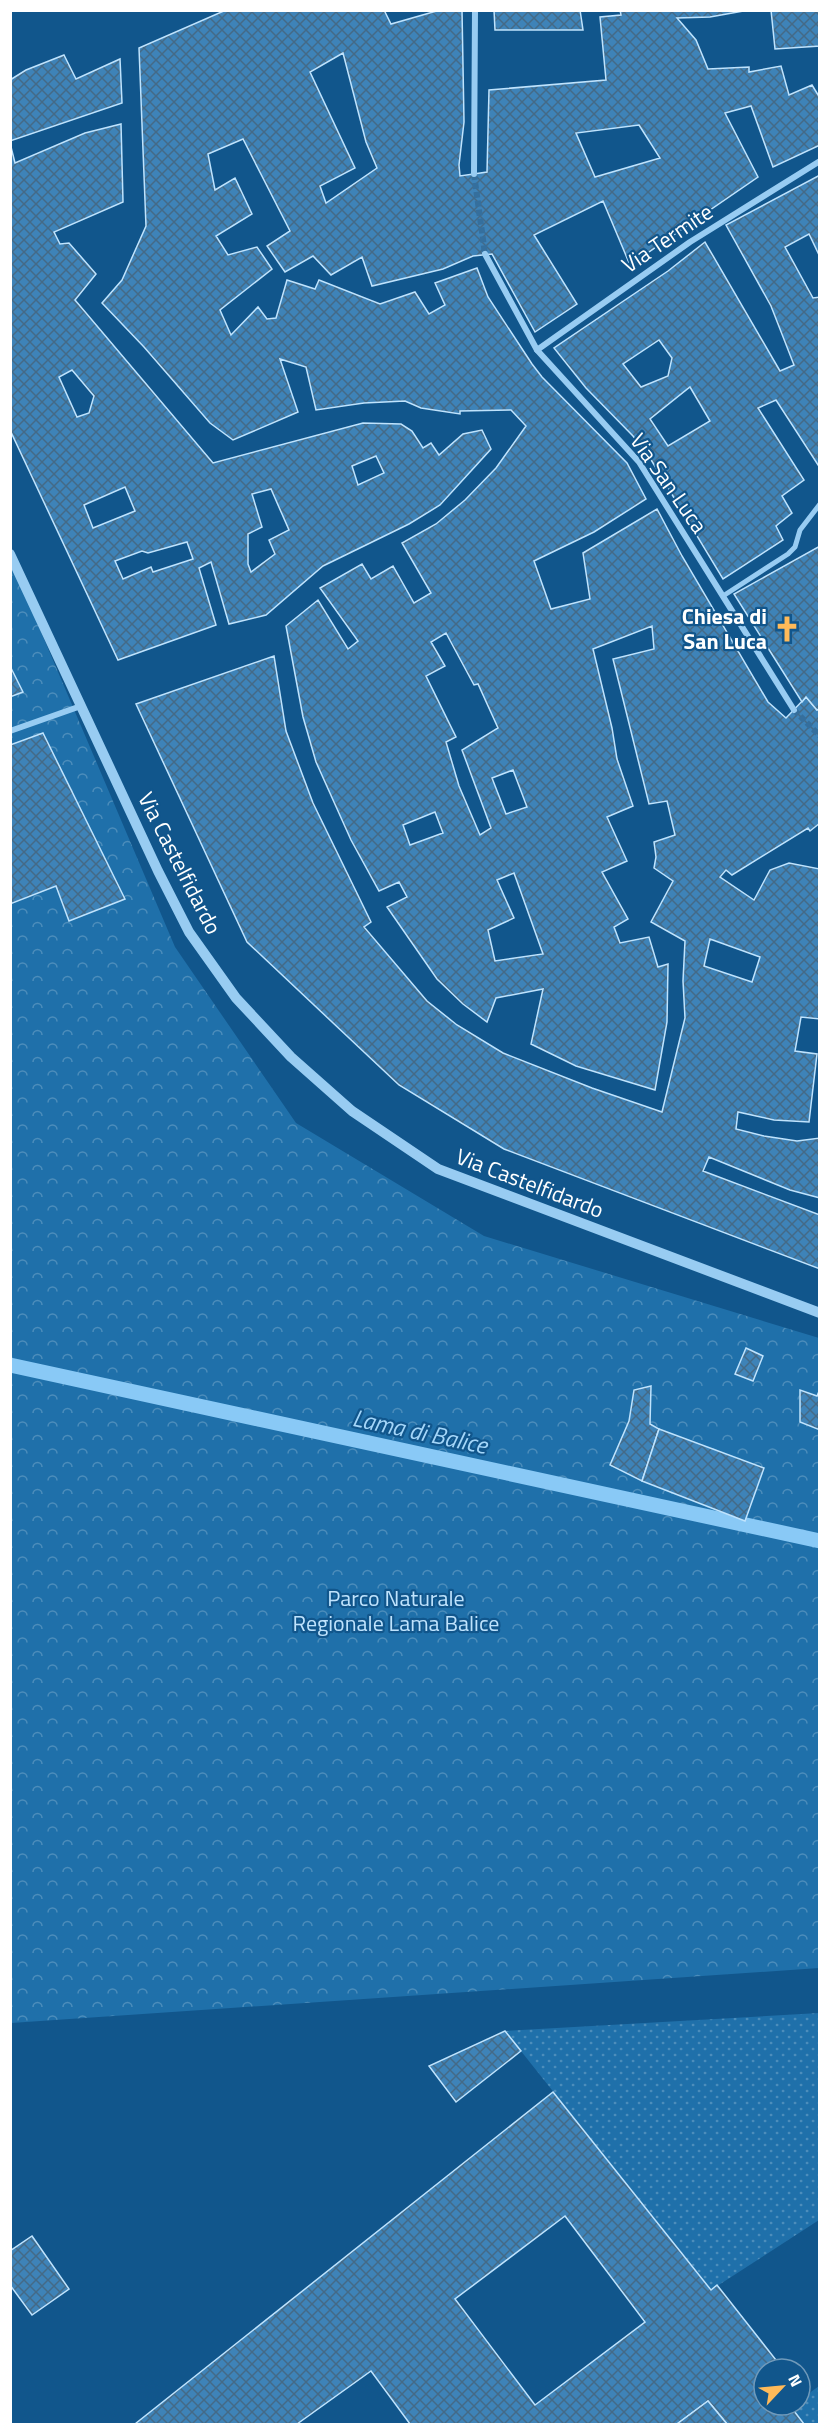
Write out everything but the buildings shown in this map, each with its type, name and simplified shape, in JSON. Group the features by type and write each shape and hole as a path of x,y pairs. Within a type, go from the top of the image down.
{"street":[{"path":"474,174 476,10"},
{"name":"Via Termite","path":"537,350 690,242 819,161"},
{"name":"Via San Luca","path":"485,254 537,350 639,462 794,710"},
{"path":"723,596 788,555 795,547 800,530 819,504"},
{"name":"Via Castelfidardo","path":"10,554 158,871 189,932 236,998 291,1057 352,1111 438,1169 819,1313"},
{"path":"10,731 81,706"}],"green space":[{"name":"Parco Naturale Regionale Lama Balice","path":"10,559 175,947 296,1123 484,1236 819,1338 819,1968 11,2023"},
{"path":"819,2013 819,2220 711,2290 505,2031"},
{"path":"819,2386 819,2424 804,2424 799,2417 812,2417 812,2391"}],"waterway":[{"name":"Lama di Balice","path":"10,1365 820,1541"}],"tunnel":[{"path":"474,174 485,254"},
{"path":"794,710 820,736"}],"place":[{"name":"Chiesa di San Luca","path":"787,629"}]}
